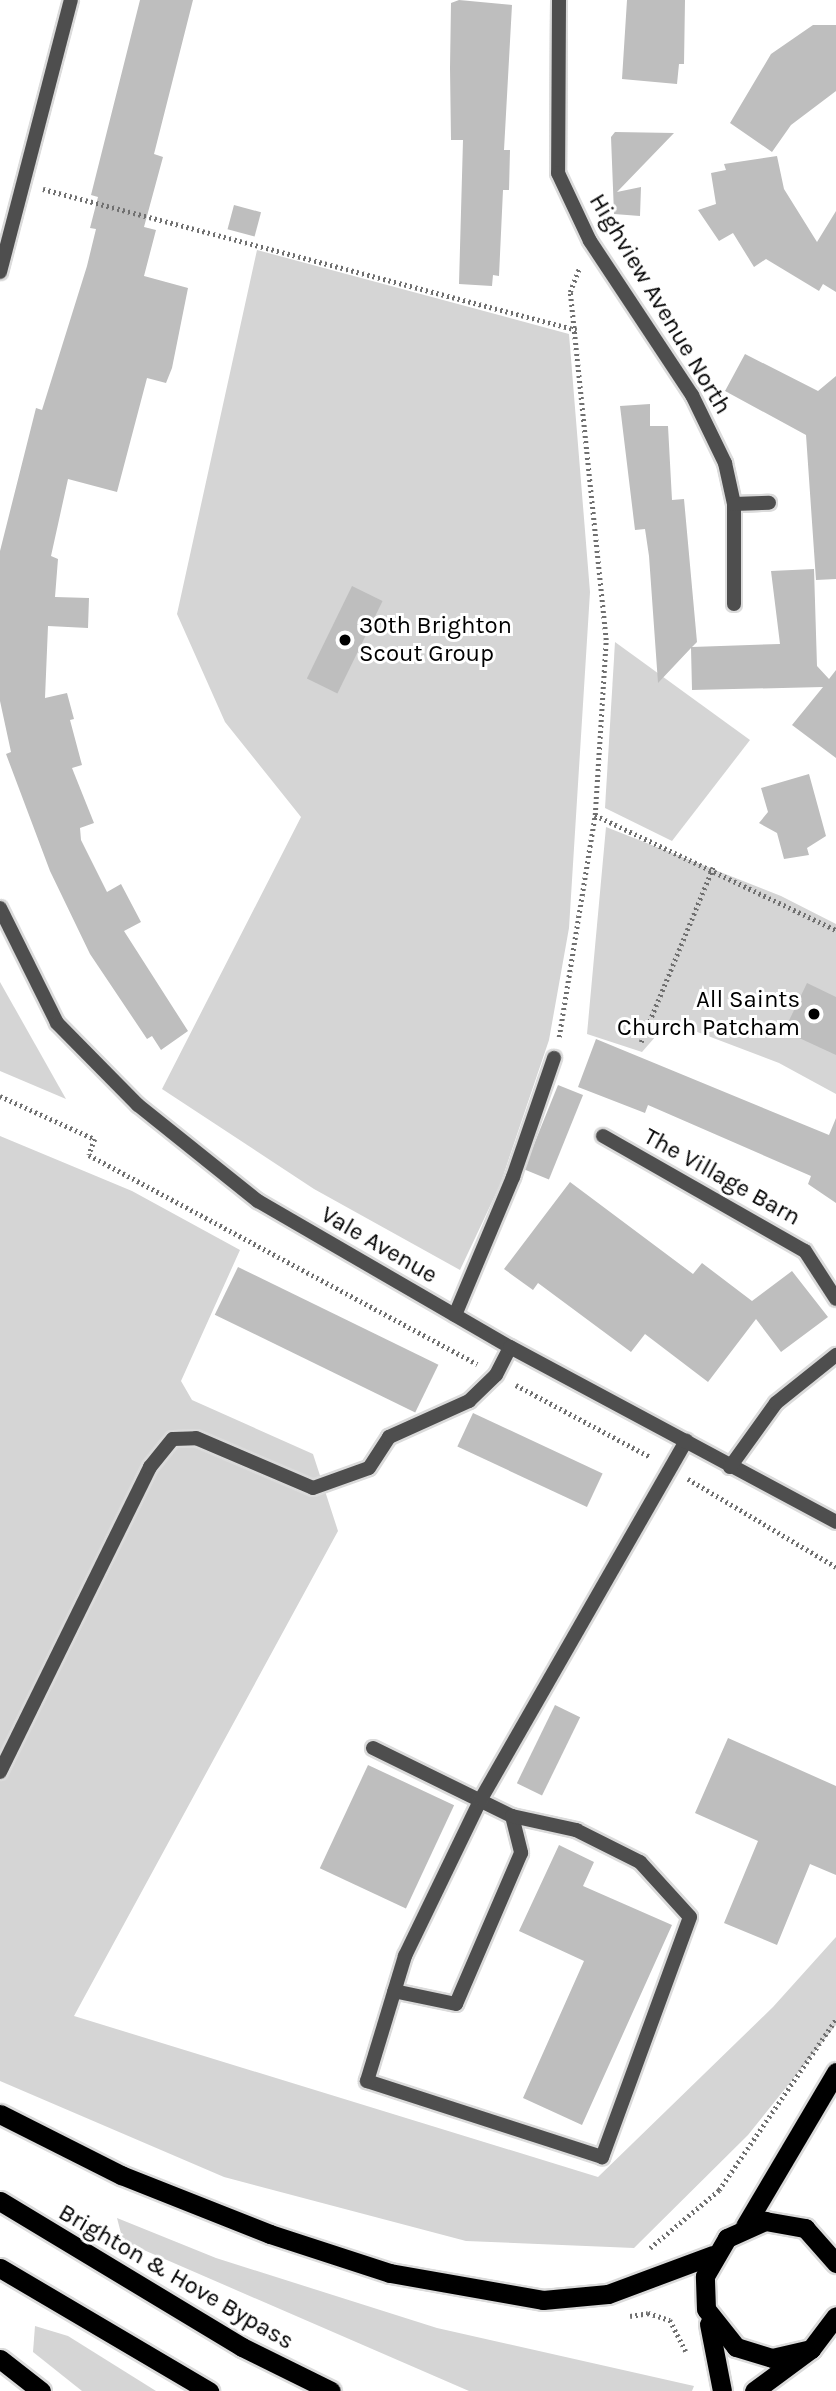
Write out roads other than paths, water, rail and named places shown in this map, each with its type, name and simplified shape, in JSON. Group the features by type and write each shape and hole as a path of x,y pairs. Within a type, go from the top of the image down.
{"highway":[{"path":"0,2115 121,2175 270,2234 390,2273 543,2300 608,2294 713,2255 745,2226 836,2073"},
{"name":"Brighton & Hove Bypass","path":"0,2201 242,2347 331,2391"},
{"path":"745,2226 765,2221 805,2228 835,2254"},
{"path":"713,2255 705,2276 706,2309 722,2391"},
{"path":"0,2268 209,2391"},
{"path":"706,2309 722,2335 754,2355 781,2357 811,2349"},
{"path":"754,2391 811,2349 836,2316"},
{"path":"0,2358 41,2391"}],"street":[{"path":"0,272 25,185 71,0"},
{"name":"Highview Avenue North","path":"559,0 558,173 590,241 692,395 724,463 734,505 734,604"},
{"path":"734,505 769,503"},
{"name":"Vale Avenue","path":"0,908 57,1023 138,1105 258,1202 510,1347 833,1521"},
{"path":"455,1315 509,1189 554,1058"},
{"name":"The Village Barn","path":"603,1136 805,1251 836,1299"},
{"path":"0,1772 150,1467 173,1439 196,1438 313,1488 369,1468 389,1437 468,1401 496,1375 510,1347"},
{"path":"730,1467 776,1403 836,1355"},
{"path":"373,1748 481,1800 512,1816 576,1830 640,1862 690,1917 602,2157 368,2081 405,1956 481,1800 686,1441"},
{"path":"394,1991 456,2004 522,1853 512,1816"}],"place":[{"name":"30th Brighton Scout Group","path":"345,640"},
{"name":"All Saints Church Patcham","path":"814,1014"}]}
